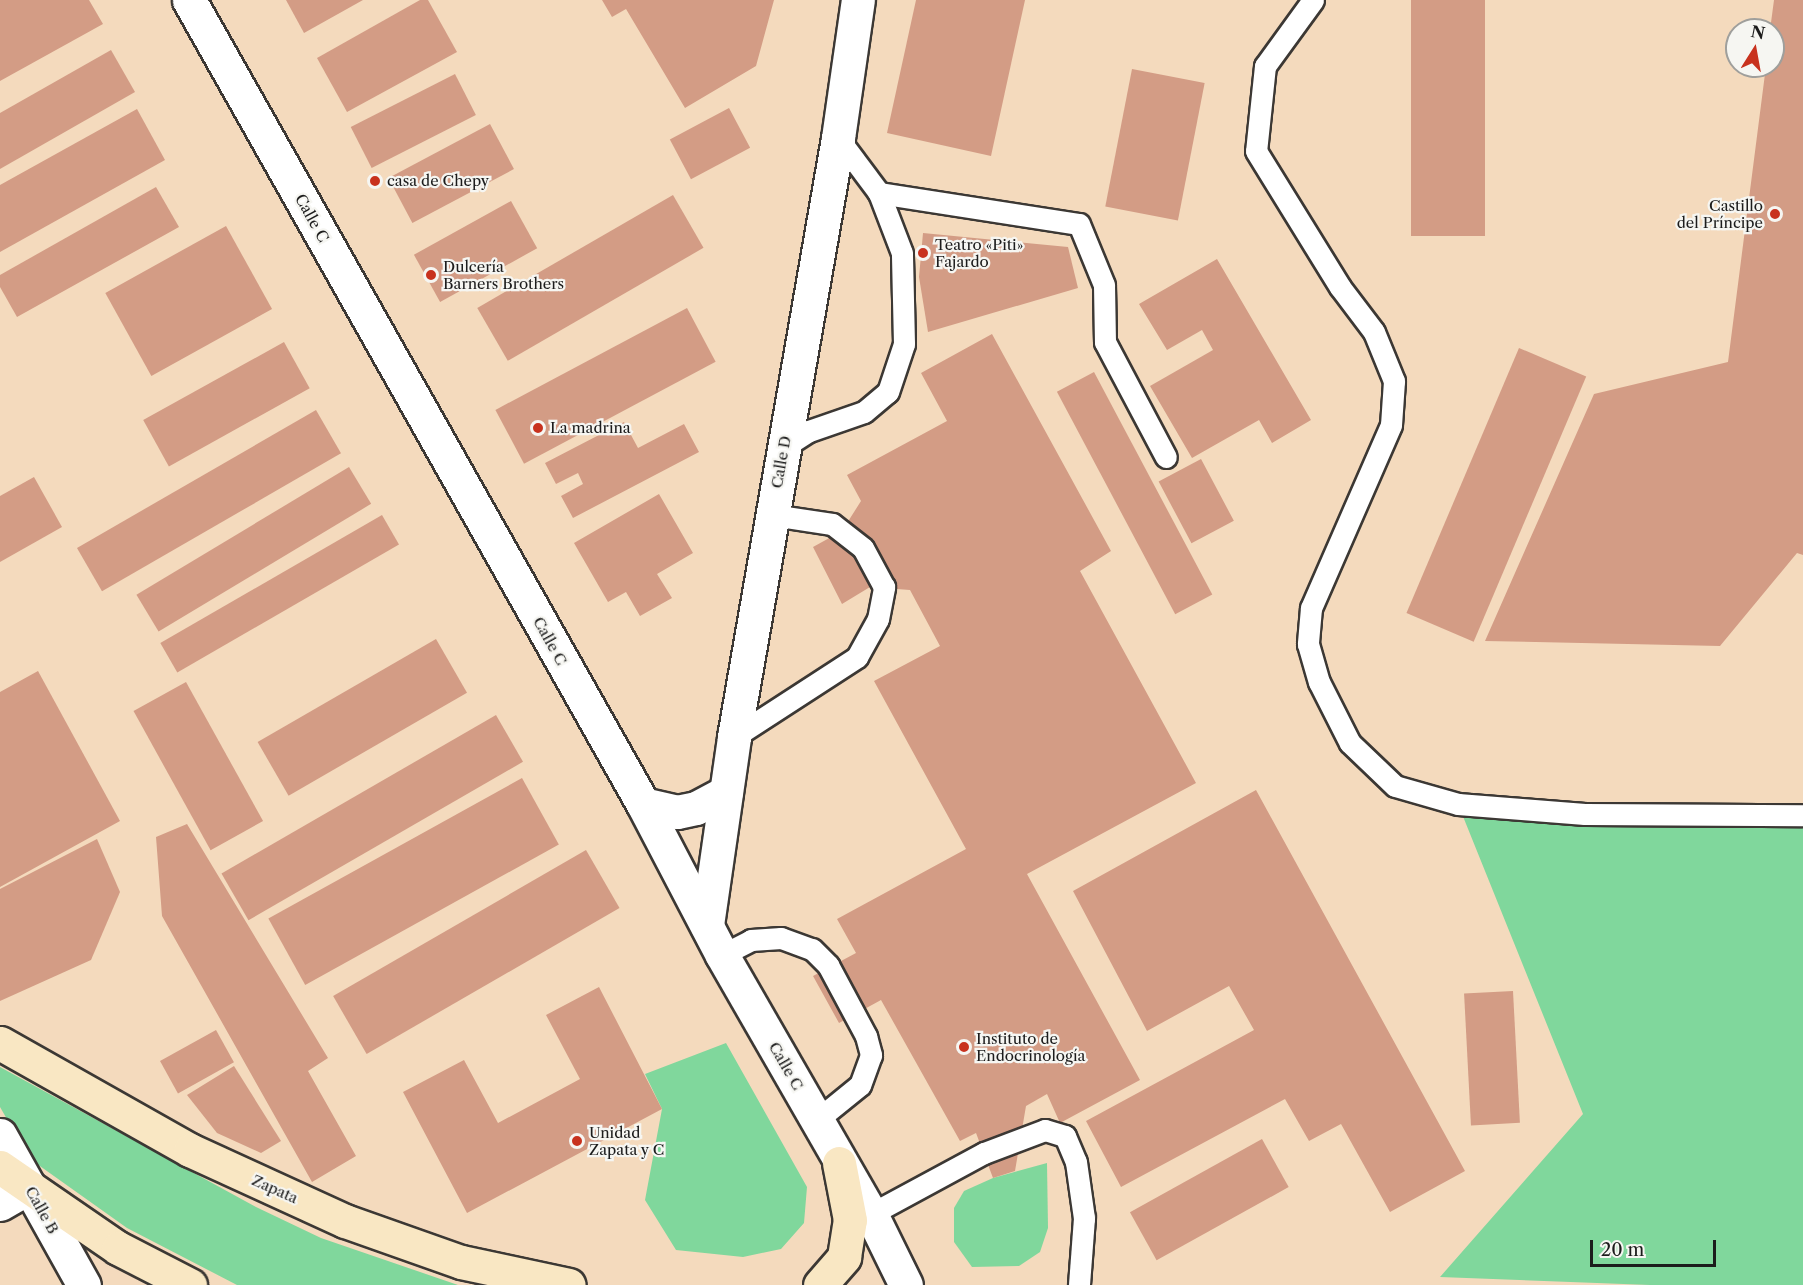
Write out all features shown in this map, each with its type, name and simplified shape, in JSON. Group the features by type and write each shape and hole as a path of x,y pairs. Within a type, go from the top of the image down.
{"main road":[{"name":"Zapata","path":"0,1043 190,1150 345,1221 461,1262 569,1285"},
{"path":"820,1285 844,1257 850,1220 839,1163"},
{"path":"0,1167 118,1248 190,1285"}],"street":[{"name":"Calle C","path":"189,0 643,804 723,955 839,1163 871,1214 906,1285"},
{"name":"Calle D","path":"707,925 734,737 838,138 858,0"},
{"path":"643,804 677,812 696,808 726,792"},
{"name":"Calle B","path":"0,1135 84,1285"},
{"path":"0,1204 30,1187"}],"lane":[{"path":"1313,0 1265,66 1257,151 1341,287 1374,332 1394,381 1391,425 1311,608 1308,644 1319,682 1350,743 1395,786 1458,804 1585,814 1803,815"},
{"path":"784,447 808,431 864,412 888,392 899,369 906,320 902,253 879,193 838,138"},
{"path":"879,193 1079,224 1104,285 1105,342 1166,457"},
{"path":"734,737 857,657 878,619 884,587 863,548 832,524 772,515"},
{"path":"723,955 751,940 781,938 812,949 828,964 866,1036 871,1055 860,1085 816,1120"},
{"path":"871,1214 984,1153 1045,1130 1065,1136 1076,1162 1084,1218 1078,1285"}],"green space":[{"path":"1458,804 1803,812 1803,1285 1650,1285 1440,1277 1583,1114"},
{"path":"726,1043 807,1187 804,1223 781,1249 743,1257 676,1250 645,1200 662,1109 645,1074"},
{"path":"0,1067 256,1207 321,1238 458,1285 237,1285 127,1228 30,1159 0,1107"},
{"path":"1047,1163 1048,1228 1040,1252 1019,1266 972,1267 954,1242 954,1208 964,1191 993,1178"}],"building":[{"path":"0,0 89,0 103,24 0,81"},
{"path":"286,0 363,0 304,33"},
{"path":"420,0 428,0 457,52 347,112 317,58"},
{"path":"602,0 774,0 756,66 685,108 626,9 612,17"},
{"path":"916,0 1025,0 991,156 887,133"},
{"path":"1411,0 1485,0 1485,236 1411,236"},
{"name":"Castillo del Príncipe","path":"1774,0 1803,0 1803,555 1797,553 1720,646 1485,641 1594,394 1728,362 1764,78 1785,78 1785,18 1772,18"},
{"path":"111,50 135,92 0,169 0,113"},
{"path":"1132,69 1205,83 1178,221 1105,206"},
{"path":"455,74 476,115 372,168 351,127"},
{"path":"729,108 750,148 691,179 670,139"},
{"path":"137,109 165,160 0,252 0,185"},
{"path":"490,124 514,169 412,223 388,178"},
{"path":"156,187 179,227 17,317 0,287 0,275"},
{"path":"673,195 704,248 508,361 477,308"},
{"path":"511,201 537,248 440,302 414,255"},
{"path":"226,226 272,309 151,376 105,293"},
{"path":"923,233 1068,247 1078,288 928,332 919,277"},
{"path":"1217,259 1311,420 1272,443 1259,420 1192,458 1150,386 1213,350 1202,330 1167,350 1139,304"},
{"path":"687,308 716,362 524,464 495,410"},
{"path":"992,334 1111,551 1080,571 1196,783 1027,874 1140,1080 1060,1123 1047,1094 1026,1106 1015,1171 993,1178 976,1133 960,1141 881,1000 839,1023 813,976 856,953 837,919 966,849 874,681 940,646 910,590 870,587 842,604 813,547 842,531 861,501 847,475 947,421 921,373"},
{"path":"284,342 310,388 169,466 143,420"},
{"path":"1519,348 1586,377 1474,642 1406,613"},
{"path":"1094,372 1212,595 1175,614 1057,392"},
{"path":"316,410 341,453 102,591 77,548"},
{"path":"624,422 638,448 684,424 699,452 573,518 561,496 583,484 578,473 556,484 545,463"},
{"path":"1201,459 1234,521 1191,543 1159,482"},
{"path":"349,467 371,504 159,632 136,595"},
{"path":"34,477 62,527 0,562 0,496"},
{"path":"659,494 693,553 657,574 672,598 640,616 626,592 608,602 574,543"},
{"path":"382,515 399,544 177,672 160,643"},
{"path":"436,639 467,693 289,796 258,742"},
{"path":"38,671 120,821 0,887 0,692"},
{"path":"186,682 263,821 211,850 134,711"},
{"path":"496,715 523,762 248,920 221,874"},
{"path":"522,778 559,844 305,985 268,919"},
{"path":"1256,790 1465,1171 1390,1212 1341,1124 1309,1141 1285,1099 1121,1187 1086,1121 1254,1030 1229,986 1147,1031 1073,891"},
{"path":"187,824 328,1058 308,1071 356,1156 312,1182 162,916 156,837"},
{"path":"97,839 120,892 91,960 0,1001 0,889"},
{"path":"586,850 620,908 367,1054 333,996"},
{"path":"599,987 662,1109 467,1213 403,1092 464,1060 498,1123 580,1079 546,1015"},
{"path":"1513,991 1520,1123 1471,1125 1464,994"},
{"path":"216,1030 234,1062 178,1093 160,1061"},
{"path":"234,1066 281,1141 261,1153 217,1133 187,1095"},
{"path":"1262,1139 1289,1187 1157,1260 1130,1212"}],"place":[{"name":"casa de Chepy","path":"375,181"},
{"name":"Castillo del Príncipe","path":"1775,214"},
{"name":"Teatro «Piti» Fajardo","path":"923,253"},
{"name":"Dulcería Barners Brothers","path":"431,275"},
{"name":"La madrina","path":"538,428"},
{"name":"Instituto de Endocrinología","path":"964,1047"},
{"name":"Unidad Zapata y C","path":"577,1141"}]}
